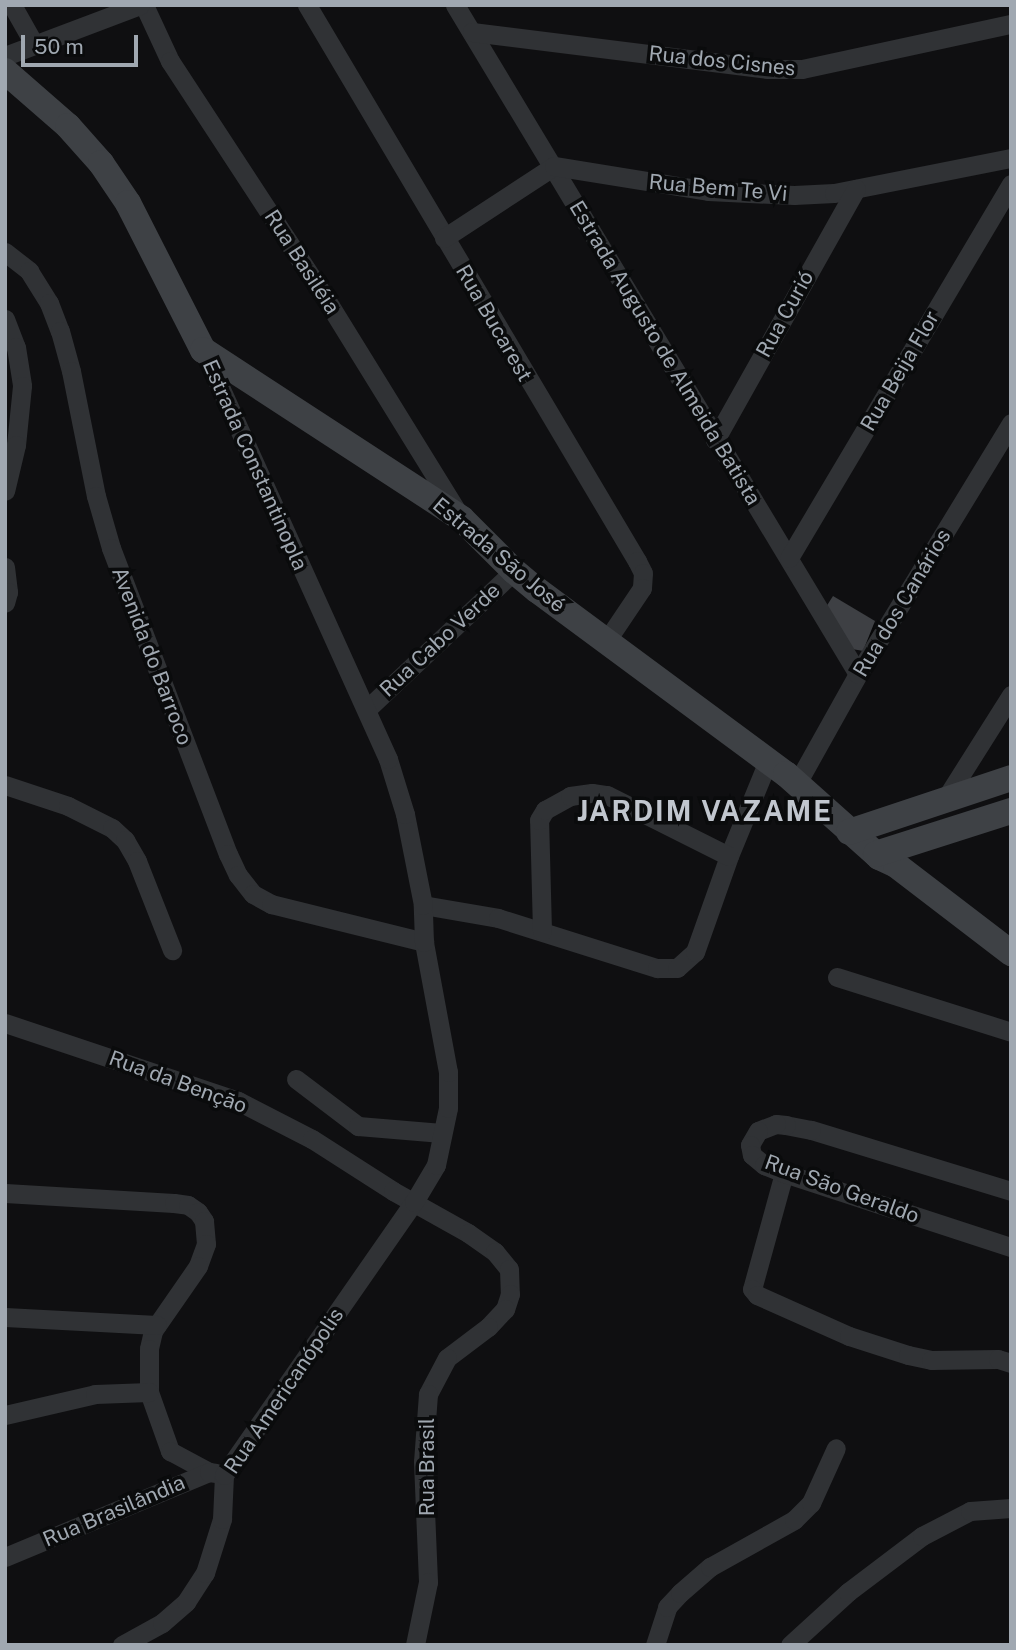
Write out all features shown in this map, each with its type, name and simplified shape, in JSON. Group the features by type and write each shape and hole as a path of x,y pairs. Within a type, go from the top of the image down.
{"street":[{"path":"12,5 34,44"},
{"path":"5,56 142,5"},
{"name":"Rua Basiléia","path":"142,5 170,61 324,296 462,519"},
{"name":"Rua Bucarest","path":"307,5 643,573 642,588 607,640"},
{"name":"Estrada Augusto de Almeida Batista","path":"456,6 858,674"},
{"name":"Rua dos Cisnes","path":"472,32 767,69 802,69 1011,24"},
{"name":"Estrada Constantinopla","path":"5,71 68,126 101,163 128,203 203,350 388,759 405,814 423,905"},
{"name":"Rua Bem Te Vi","path":"554,166 681,188 751,195 821,194 1011,158"},
{"path":"444,238 554,166"},
{"name":"Rua Beija Flor","path":"789,558 1011,184"},
{"name":"Rua Curió","path":"715,440 856,188"},
{"name":"Avenida do Barroco","path":"5,252 29,271 49,303 60,331 71,371 96,496 111,548 238,875 254,894 271,904 424,942"},
{"path":"5,319 16,346 22,386 16,445 5,491"},
{"name":"Estrada São José","path":"203,350 462,519 514,571 788,774 1011,953"},
{"name":"Rua dos Canários","path":"729,856 858,674 1011,423"},
{"path":"5,567 8,592 5,603"},
{"name":"Rua Cabo Verde","path":"367,709 514,571"},
{"path":"946,798 1011,695"},
{"path":"857,828 1011,778"},
{"path":"5,785 68,806 112,828 125,840 137,861 172,950"},
{"path":"414,1202 431,1173 448,1108 448,1072 424,942 423,905 448,907 542,931 668,970 684,964 695,952 729,856 607,795 592,793 570,796 545,810 539,820 542,931"},
{"path":"887,856 1011,811"},
{"path":"837,977 1011,1032"},
{"name":"Rua da Benção","path":"5,1023 231,1098 312,1139 414,1202"},
{"path":"296,1079 358,1126 442,1133"},
{"name":"Rua São Geraldo","path":"1011,1191 811,1130 776,1124 768,1126 751,1138 751,1155 764,1165 1011,1247"},
{"path":"784,1173 752,1289 769,1302 849,1336 908,1354 931,1360 998,1359 1011,1363"},
{"path":"5,1193 174,1203 188,1205 198,1212 207,1233 206,1244 198,1266 150,1338 149,1392 170,1451 217,1473"},
{"name":"Rua Americanópolis","path":"122,1645 162,1623 186,1602 205,1573 222,1519 217,1473 414,1202"},
{"name":"Rua Brasil","path":"414,1202 495,1252 509,1269 510,1281 505,1309 488,1327 447,1358 428,1394 423,1462 428,1582 415,1645"},
{"path":"5,1317 157,1325"},
{"path":"5,1415 94,1394 149,1392"},
{"path":"655,1645 667,1607 680,1593 710,1567 794,1520 811,1503 836,1448"},
{"name":"Rua Brasilândia","path":"5,1557 217,1473"},
{"path":"790,1645 848,1592 922,1536 970,1511 1011,1508"}],"building":[{"path":"833,596 875,621 863,651 852,649 826,607"}],"district":[{"name":"JARDIM VAZAME","path":"705,811"}]}
